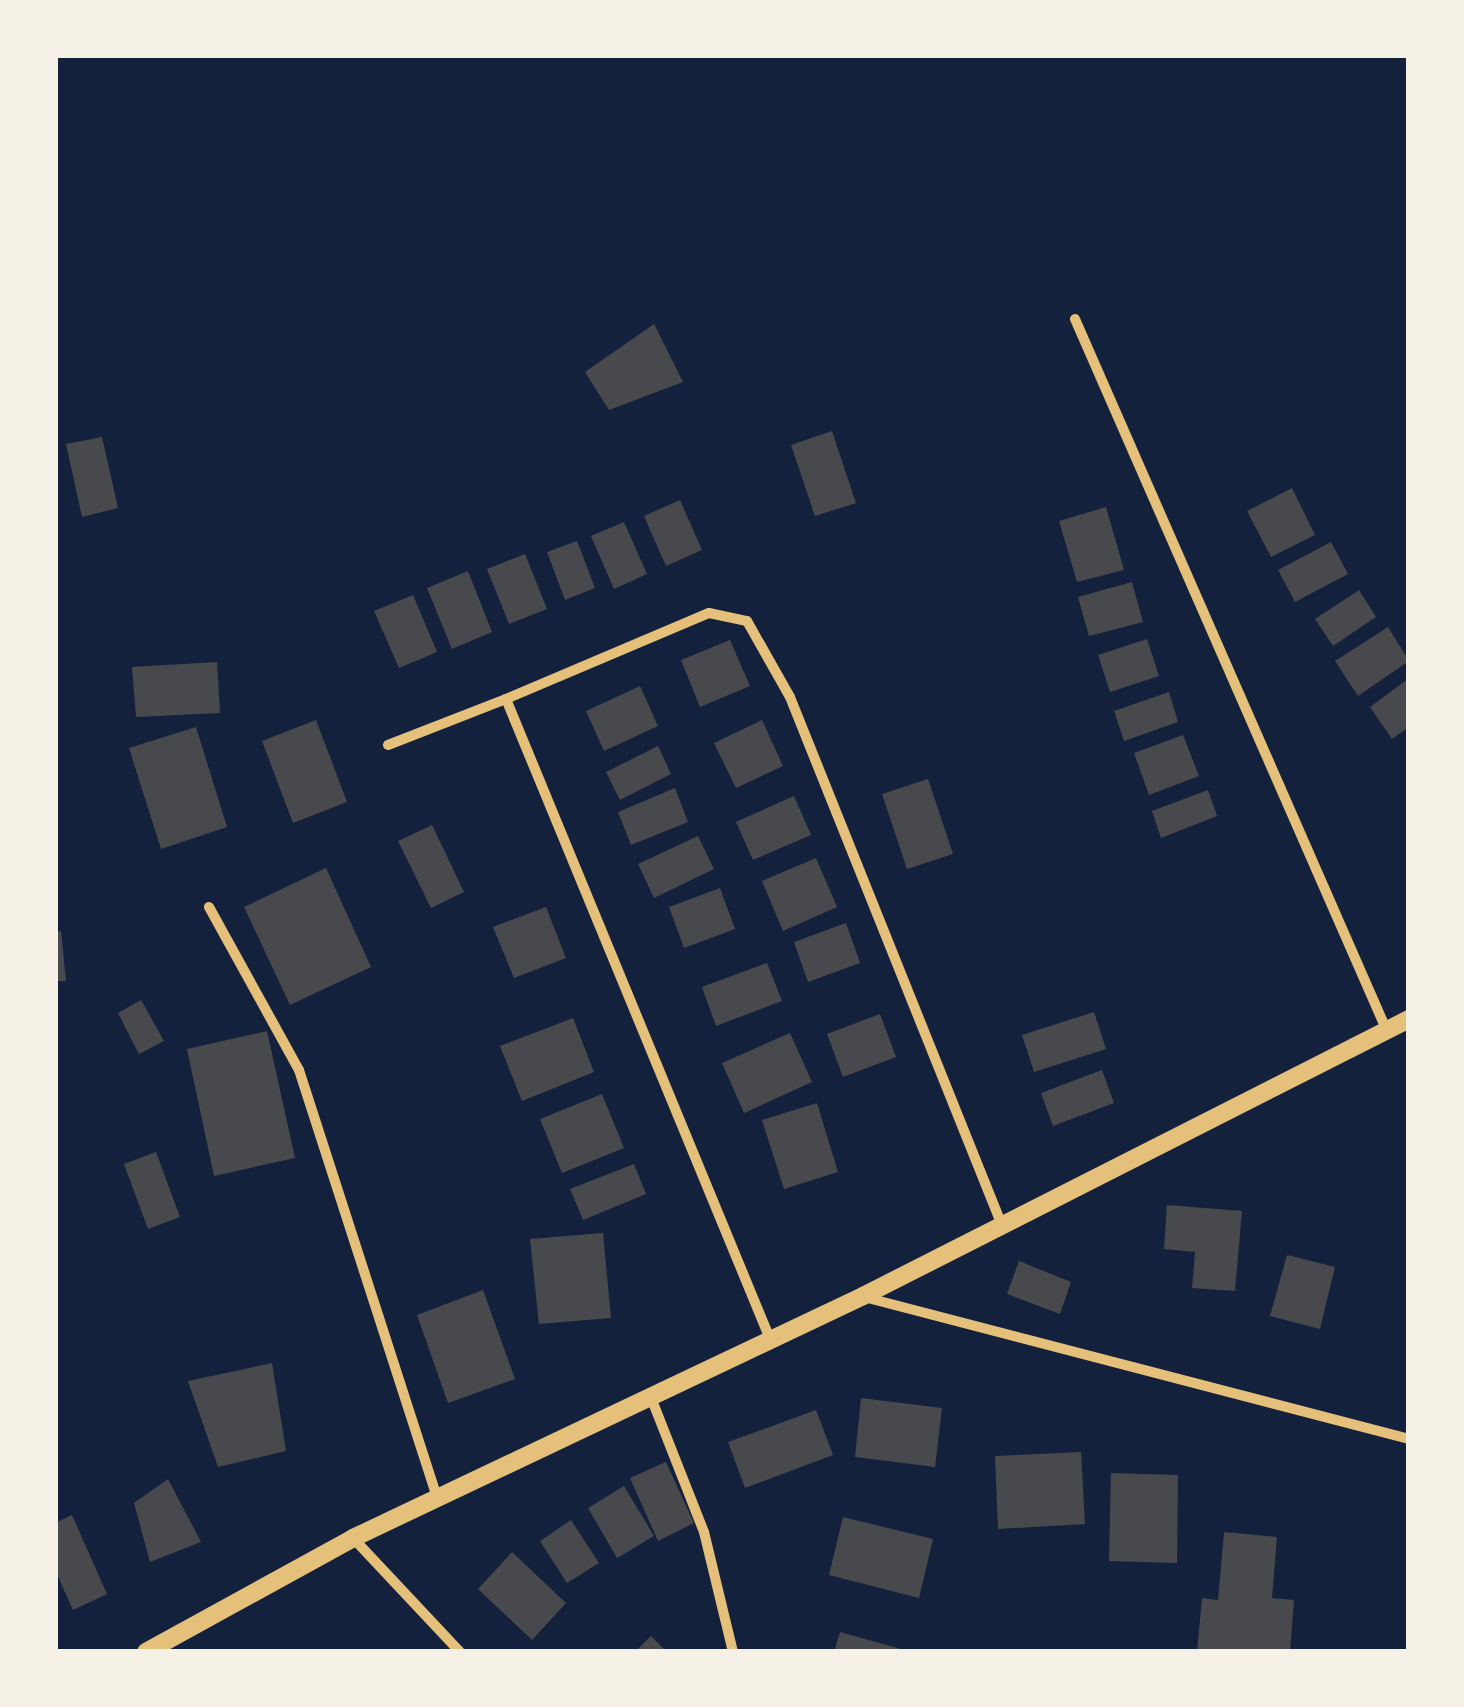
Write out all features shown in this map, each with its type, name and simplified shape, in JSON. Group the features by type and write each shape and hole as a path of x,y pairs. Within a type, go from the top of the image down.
{"street":[{"path":"1075,319 1388,1032"},
{"path":"388,745 709,613 747,621 790,696 1001,1224"},
{"path":"506,699 768,1334"},
{"path":"209,907 299,1070 437,1496"},
{"path":"146,1652 353,1538 768,1334 863,1296 1409,1019"},
{"path":"863,1296 1409,1439"},
{"path":"650,1394 704,1532 732,1652"},
{"path":"353,1538 460,1652"}],"building":[{"path":"654,324 683,382 609,410 585,372"},
{"path":"832,431 856,503 815,516 791,445"},
{"path":"102,437 118,508 82,517 66,444"},
{"path":"1292,488 1315,535 1271,557 1247,511"},
{"path":"680,500 702,550 666,566 644,516"},
{"path":"1106,507 1124,570 1077,582 1059,521"},
{"path":"624,522 647,574 614,589 591,536"},
{"path":"577,541 595,588 565,600 547,552"},
{"path":"1331,542 1348,574 1295,602 1278,570"},
{"path":"525,554 547,609 509,624 487,569"},
{"path":"468,571 492,632 452,649 427,588"},
{"path":"1132,582 1143,622 1089,636 1078,597"},
{"path":"1359,590 1376,617 1333,646 1315,619"},
{"path":"413,595 437,652 399,668 374,611"},
{"path":"1388,627 1409,661 1358,696 1335,661"},
{"path":"1147,639 1159,676 1110,692 1098,655"},
{"path":"730,640 750,686 700,707 681,660"},
{"path":"217,662 220,713 136,717 132,667"},
{"path":"1409,678 1409,727 1392,739 1370,707"},
{"path":"640,686 658,726 604,751 586,711"},
{"path":"1169,692 1178,722 1124,741 1114,711"},
{"path":"316,720 347,802 293,823 262,741"},
{"path":"762,720 783,766 736,788 714,743"},
{"path":"196,727 227,827 161,849 129,748"},
{"path":"1183,735 1199,776 1149,795 1134,753"},
{"path":"658,746 671,774 620,800 606,772"},
{"path":"928,779 953,854 907,869 882,794"},
{"path":"675,788 688,822 631,845 618,812"},
{"path":"1208,790 1217,816 1161,838 1152,811"},
{"path":"794,796 811,835 753,860 736,822"},
{"path":"432,825 464,892 431,908 398,841"},
{"path":"698,836 714,869 654,898 638,864"},
{"path":"816,858 837,907 783,931 762,881"},
{"path":"326,868 371,967 290,1005 244,907"},
{"path":"720,888 735,929 684,948 669,907"},
{"path":"546,907 566,958 514,978 493,927"},
{"path":"846,923 860,963 808,982 794,942"},
{"path":"61,931 66,981 55,981 55,932"},
{"path":"767,963 782,1001 716,1026 702,987"},
{"path":"141,1000 164,1041 139,1054 118,1013"},
{"path":"1094,1012 1106,1049 1034,1072 1022,1035"},
{"path":"880,1014 896,1057 843,1077 827,1034"},
{"path":"573,1018 594,1072 522,1101 500,1046"},
{"path":"267,1031 295,1158 214,1176 187,1049"},
{"path":"790,1033 812,1082 744,1113 722,1063"},
{"path":"1102,1070 1114,1103 1053,1126 1041,1093"},
{"path":"602,1094 624,1148 562,1173 540,1119"},
{"path":"817,1103 838,1172 784,1189 762,1120"},
{"path":"156,1152 180,1217 148,1229 124,1164"},
{"path":"634,1164 646,1194 583,1220 570,1189"},
{"path":"1167,1205 1242,1211 1235,1291 1192,1288 1195,1252 1164,1249"},
{"path":"603,1233 611,1318 539,1324 530,1239"},
{"path":"1287,1255 1335,1267 1320,1329 1270,1316"},
{"path":"1019,1261 1071,1282 1060,1314 1007,1294"},
{"path":"483,1290 515,1379 448,1403 417,1315"},
{"path":"272,1363 286,1451 218,1467 188,1381"},
{"path":"861,1398 942,1408 935,1467 855,1457"},
{"path":"816,1410 833,1455 745,1488 728,1442"},
{"path":"1081,1452 1085,1524 998,1529 995,1456"},
{"path":"666,1462 694,1523 658,1541 630,1478"},
{"path":"1111,1473 1178,1475 1177,1563 1109,1561"},
{"path":"168,1479 201,1542 150,1562 134,1503"},
{"path":"624,1486 654,1536 617,1558 588,1508"},
{"path":"72,1515 107,1594 73,1610 55,1570 55,1523"},
{"path":"843,1517 933,1539 919,1598 829,1575"},
{"path":"571,1520 599,1563 567,1583 540,1541"},
{"path":"1224,1532 1277,1537 1272,1598 1294,1600 1290,1652 1197,1652 1202,1598 1218,1600"},
{"path":"512,1552 566,1603 532,1640 478,1589"},
{"path":"840,1632 908,1651 908,1652 834,1652"},
{"path":"651,1636 667,1652 635,1652"}]}
